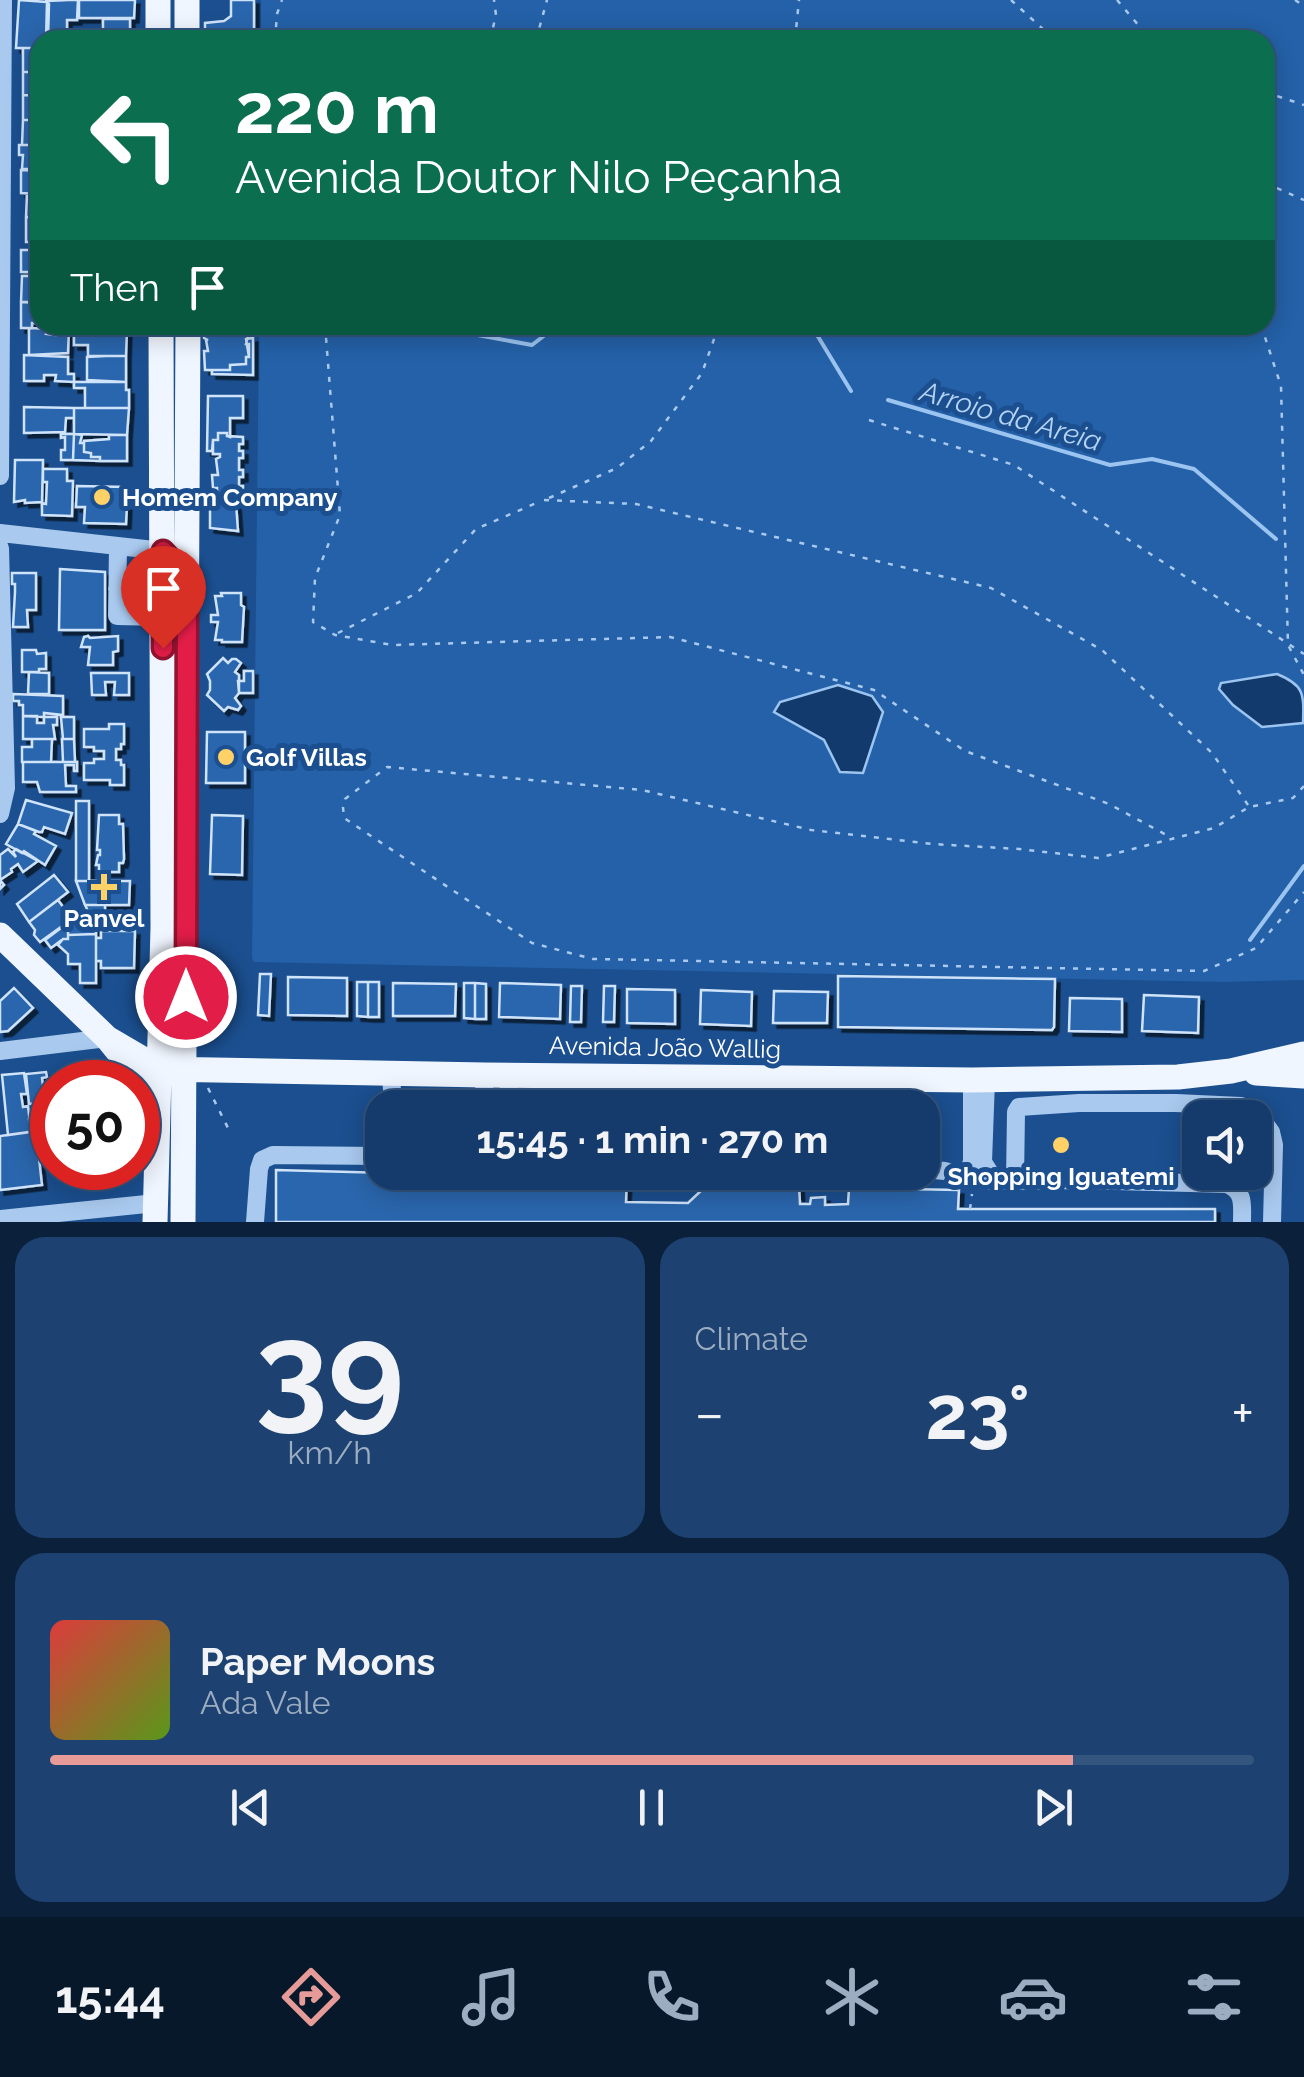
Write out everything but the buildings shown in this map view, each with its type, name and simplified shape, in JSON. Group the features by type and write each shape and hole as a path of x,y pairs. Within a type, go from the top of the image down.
{"main road":[{"path":"158,0 158,30"},
{"path":"187,0 187,30"},
{"path":"161,335 163,551 178,567 175,588 163,616 164,928 169,1063 185,1108 183,1222"},
{"path":"160,1094 169,1063 186,1033 175,588 188,335"},
{"path":"0,936 116,1043 128,1060"},
{"path":"160,1130 228,1070 186,1033"},
{"name":"Avenida João Wallig","path":"116,1043 169,1063 228,1070 979,1080 1178,1077 1231,1071 1304,1054"},
{"name":"Avenida João Wallig","path":"1231,1071 1304,1076"}],"street":[{"path":"0,476 3,0"},
{"path":"0,534 163,551"},
{"path":"118,546 117,616 163,616"},
{"path":"0,548 6,788 0,814"},
{"path":"117,588 175,588"},
{"path":"0,1051 116,1043"},
{"path":"392,1073 392,1090"},
{"path":"491,1090 497,1075"},
{"path":"497,1075 502,1090"},
{"path":"966,1179 972,1161 979,1080"},
{"path":"979,1080 983,1162 994,1181"},
{"path":"1015,1180 1016,1112 1022,1106 1241,1106 1257,1113 1271,1132 1272,1222"},
{"path":"255,1222 262,1160 274,1155 365,1156"},
{"path":"940,1171 966,1179 994,1181 1227,1184 1241,1194 1242,1222"},
{"path":"0,1219 156,1212"}],"path":[{"path":"276,30 282,0"},
{"path":"492,30 494,0"},
{"path":"539,30 547,0"},
{"path":"797,30 799,0"},
{"path":"1011,0 1044,30"},
{"path":"1117,0 1142,30"},
{"path":"1295,0 1304,6"},
{"path":"1275,95 1304,105"},
{"path":"1275,187 1304,200"},
{"path":"326,335 340,515 315,578 313,622 335,635 392,645 670,637 874,690 965,752 1109,804 1173,838"},
{"path":"335,635 417,593 476,528 617,468 651,441 702,373 715,335"},
{"path":"1263,335 1281,386 1288,645 1304,675"},
{"path":"869,420 1014,464 1304,654"},
{"path":"544,500 636,504 991,588 1102,650 1212,754 1249,807"},
{"path":"1304,786 1293,798 1249,807 1214,828 1098,858 811,830 642,790 387,766 345,799 342,807 344,818 532,943 593,960 1204,971 1256,948 1304,892"},
{"path":"207,1087 228,1128"}],"shaded area":[{"path":"261,0 1304,0 1304,980 1225,982 254,962 259,335 1275,335 1275,30 261,30"},
{"path":"1277,674 1293,682 1300,691 1303,723 1262,727 1219,689 1221,683"},
{"path":"838,685 872,696 883,712 863,773 840,772 824,740 774,712 780,702"}],"waterway":[{"name":"Arroio da Areia","path":"477,335 532,345 545,335"},
{"name":"Arroio da Areia","path":"817,335 851,391"},
{"name":"Arroio da Areia","path":"888,400 1110,465 1152,459 1194,469 1276,539"},
{"path":"1250,940 1304,866"}],"place":[{"name":"Homem Company","path":"102,497"},
{"name":"Golf Villas","path":"226,757"},
{"name":"Panvel","path":"104,887"},
{"name":"Shopping Iguatemi","path":"1061,1145"}],"route":[{"path":"163,648 163,551 178,567 187,588 186,997"}]}
